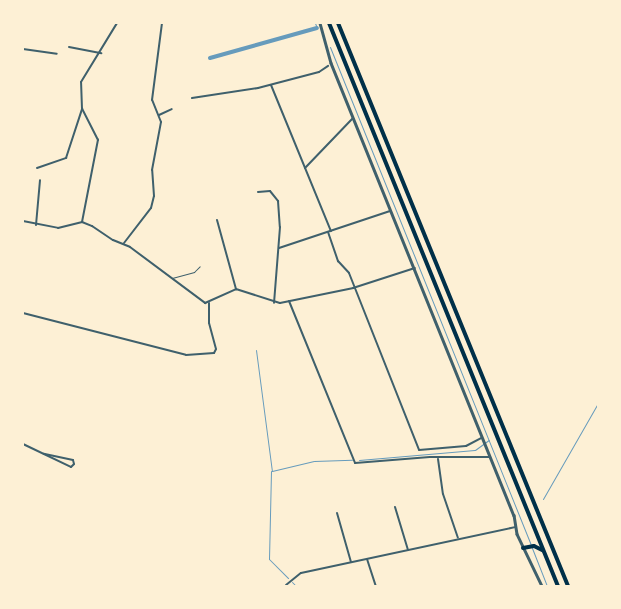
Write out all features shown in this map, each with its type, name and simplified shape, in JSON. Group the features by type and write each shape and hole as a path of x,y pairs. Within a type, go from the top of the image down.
{"highway":[{"path":"329,23 558,586"},
{"path":"338,23 411,206 568,586"},
{"path":"534,546 537,534"},
{"path":"525,548 534,546 544,552"}],"street":[{"path":"82,222 98,144 82,109 80,82 100,53 117,23"},
{"path":"124,243 151,208 152,170 160,130 158,115 152,100 162,23"},
{"path":"320,23 353,118 390,211 415,268 525,548 542,586"},
{"path":"69,47 100,53"},
{"path":"23,49 57,54"},
{"path":"192,98 271,85 319,72 328,66"},
{"path":"271,85 329,231 338,261 350,272 353,288 419,450 466,446 482,440"},
{"path":"37,168 66,158 82,109"},
{"path":"158,115 172,109"},
{"path":"305,168 353,118"},
{"path":"36,225 40,180"},
{"path":"258,192 270,191 276,195 280,227 274,304"},
{"path":"278,249 282,245 390,211"},
{"path":"217,220 236,289"},
{"path":"23,221 36,225 58,228 82,222 124,243 172,278 196,299 209,303 236,289 274,304 353,288 415,268"},
{"path":"290,301 354,463 430,456 438,459 490,457"},
{"path":"23,313 186,355 214,353 216,349 209,322 209,303"},
{"path":"23,444 71,467 73,460 44,454"},
{"path":"438,459 443,494 458,538"},
{"path":"395,507 408,550"},
{"path":"337,513 351,562"},
{"path":"286,585 301,572 517,526"},
{"path":"367,559 376,586"}],"lane":[{"path":"172,278 194,272 200,266"}],"waterway":[{"path":"315,23 317,28"},
{"path":"210,58 317,28"},
{"path":"330,47 531,545"},
{"path":"256,350 272,471 314,461 352,460"},
{"path":"543,499 598,403"},
{"path":"359,460 475,450 489,440"},
{"path":"271,471 269,559 288,578"},
{"path":"532,548 547,586"},
{"path":"292,582 296,586"}]}
